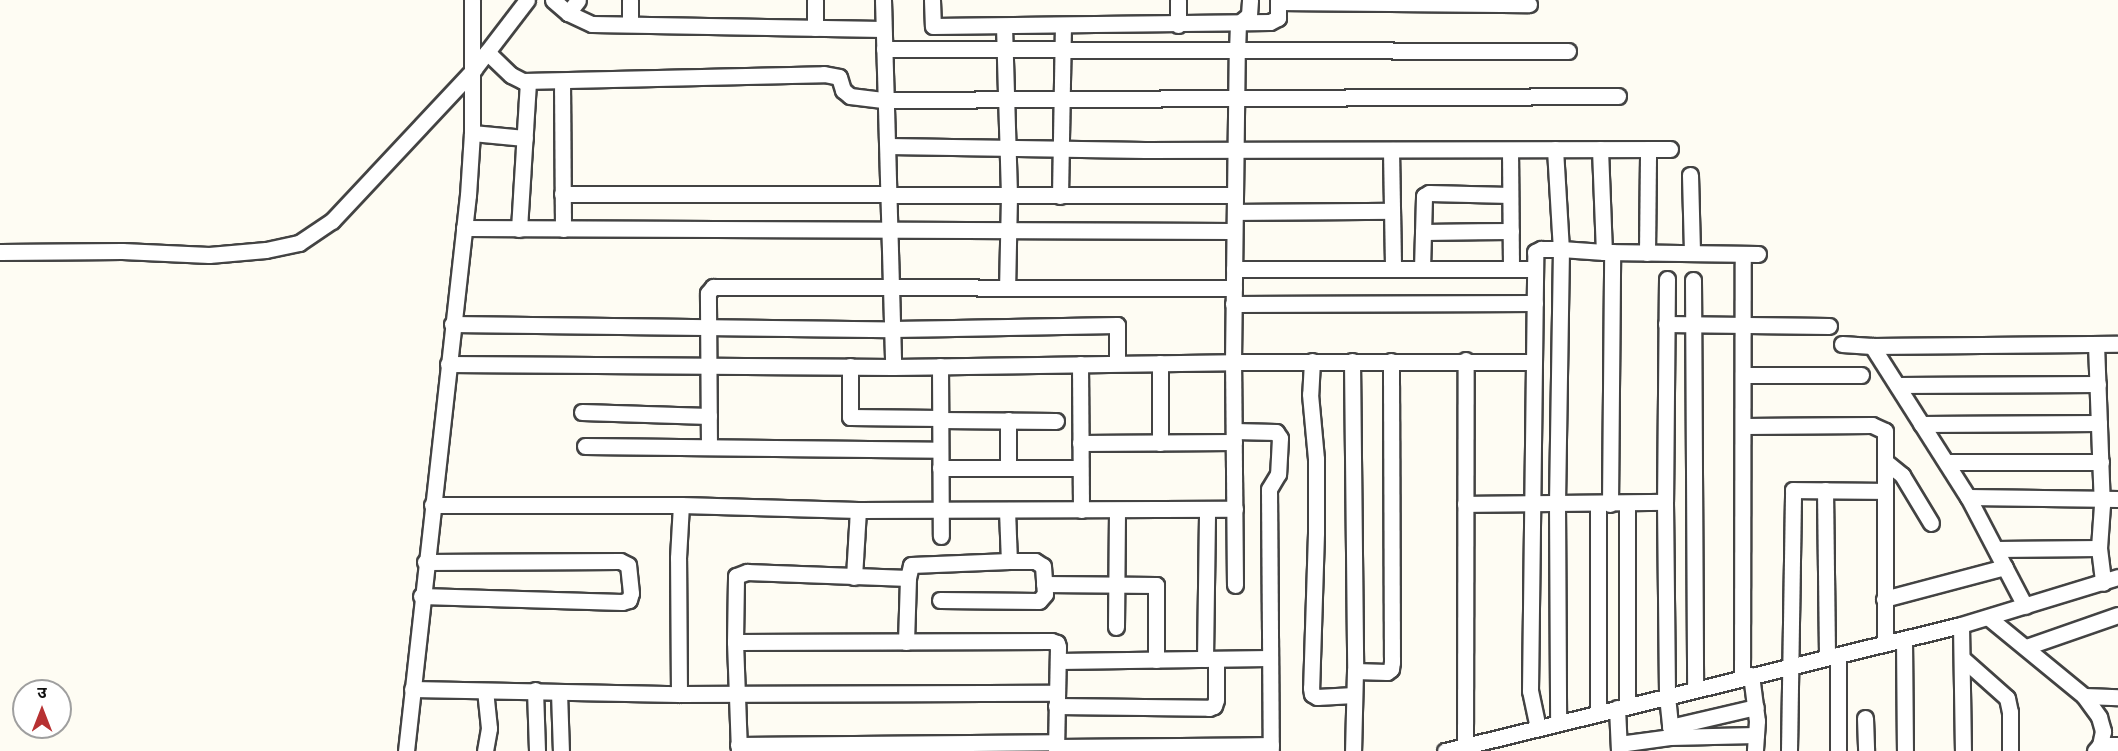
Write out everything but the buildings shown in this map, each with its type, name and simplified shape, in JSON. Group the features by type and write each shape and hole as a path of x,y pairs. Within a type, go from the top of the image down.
{"street":[{"path":"406,751 421,596 464,228 472,133 474,69 472,0"},
{"path":"0,252 122,251 209,255 266,250 299,243 332,221 474,69 527,0"},
{"path":"552,0 568,13 592,24 884,29"},
{"path":"568,13 578,0"},
{"path":"630,0 630,24"},
{"path":"815,0 815,28"},
{"path":"883,0 893,367"},
{"path":"932,0 933,26 1238,24 1276,21 1278,1 1529,4"},
{"path":"1178,0 1178,25"},
{"path":"1235,585 1233,296 1237,52 1238,24 1249,15 1250,0"},
{"path":"1004,26 1009,196 1007,288"},
{"path":"1060,196 1063,26"},
{"path":"884,49 1237,52 1568,51"},
{"path":"486,52 511,75 528,81 824,74 839,77 843,90 850,96 885,99 1618,96"},
{"path":"519,229 528,81"},
{"path":"562,81 563,229"},
{"path":"472,133 525,138"},
{"path":"888,146 1235,150 1670,149"},
{"path":"1555,149 1561,249 1557,503 1558,723"},
{"path":"1598,713 1608,252 1600,149"},
{"path":"1647,253 1648,149"},
{"path":"1391,150 1393,269"},
{"path":"1510,150 1511,269"},
{"path":"1690,175 1692,253"},
{"path":"1422,269 1424,196 1429,193 1510,195"},
{"path":"562,194 1235,195"},
{"path":"1234,212 1392,211"},
{"path":"464,228 889,232 1234,231"},
{"path":"1423,232 1511,231"},
{"path":"1538,728 1530,691 1535,252 1541,249 1561,249 1751,254 1743,326 1746,677 1756,707 1755,751"},
{"path":"1234,268 1535,269"},
{"path":"1667,279 1665,502 1667,696 1670,738"},
{"path":"1693,280 1695,689"},
{"path":"710,447 708,293 714,287 1007,288 1535,303"},
{"path":"452,324 892,329 1117,325 1117,363"},
{"path":"1666,324 1829,326"},
{"path":"1842,344 1872,346 2118,344"},
{"path":"2096,344 2101,462 2099,548 2103,583"},
{"path":"1872,346 1968,497 2025,606"},
{"path":"1465,745 1466,360"},
{"path":"448,364 893,367 1312,361 1533,362"},
{"path":"1312,361 1310,394 1316,459 1316,533 1311,688 1312,694 1317,697 1354,695"},
{"path":"1352,361 1355,672 1353,751"},
{"path":"1355,672 1387,672 1391,669 1392,662 1391,361"},
{"path":"1160,363 1160,443"},
{"path":"1080,364 1081,510"},
{"path":"850,366 850,417 1056,421"},
{"path":"940,366 941,536"},
{"path":"1744,375 1861,375"},
{"path":"1897,386 2098,384"},
{"path":"582,412 710,416"},
{"path":"1008,420 1008,468"},
{"path":"1921,424 2099,423"},
{"path":"1744,426 1880,426 1885,431 1887,438 1885,644"},
{"path":"908,578 741,572 736,576 734,582 735,642 739,748 1271,748 1269,489 1278,474 1280,438 1276,432 1160,443 1080,443"},
{"path":"585,446 940,450"},
{"path":"1886,462 1902,475 1931,522"},
{"path":"1946,462 2101,462"},
{"path":"940,468 1080,468"},
{"path":"1789,751 1791,496 1793,490 1798,488 1885,491"},
{"path":"1825,490 1838,751"},
{"path":"1968,497 2118,498"},
{"path":"1465,504 1665,502"},
{"path":"1627,503 1619,748 1670,738 1756,707"},
{"path":"432,505 681,505 858,510 1234,510"},
{"path":"679,694 678,558 681,505"},
{"path":"854,577 858,510"},
{"path":"1007,510 1009,561"},
{"path":"1116,627 1117,510"},
{"path":"412,689 485,692 535,690 1056,699 1209,708 1214,706 1216,700 1210,659 1208,510"},
{"path":"1996,549 2099,548"},
{"path":"421,596 622,602 628,600 631,593 628,565 620,561 425,562"},
{"path":"906,642 908,568 915,563 1040,562 1044,570 1045,594 1039,601 940,600"},
{"path":"1884,599 2005,567"},
{"path":"1445,751 1465,745 1502,744 1538,728 1989,618 2118,577"},
{"path":"1044,584 1156,585 1156,660"},
{"path":"2026,647 2118,615"},
{"path":"1989,618 2084,696 2099,717 2103,731 2098,748 2118,745"},
{"path":"1961,625 1963,751"},
{"path":"1905,639 1905,751"},
{"path":"735,642 1051,641 1057,643 1058,661 1056,747"},
{"path":"1058,661 1269,658"},
{"path":"1962,658 2007,698 2010,751"},
{"path":"535,690 537,751"},
{"path":"485,692 489,728 485,751"},
{"path":"559,692 561,751"},
{"path":"2084,696 2118,697"},
{"path":"1865,718 1866,751"},
{"path":"1670,738 1756,735"}]}
